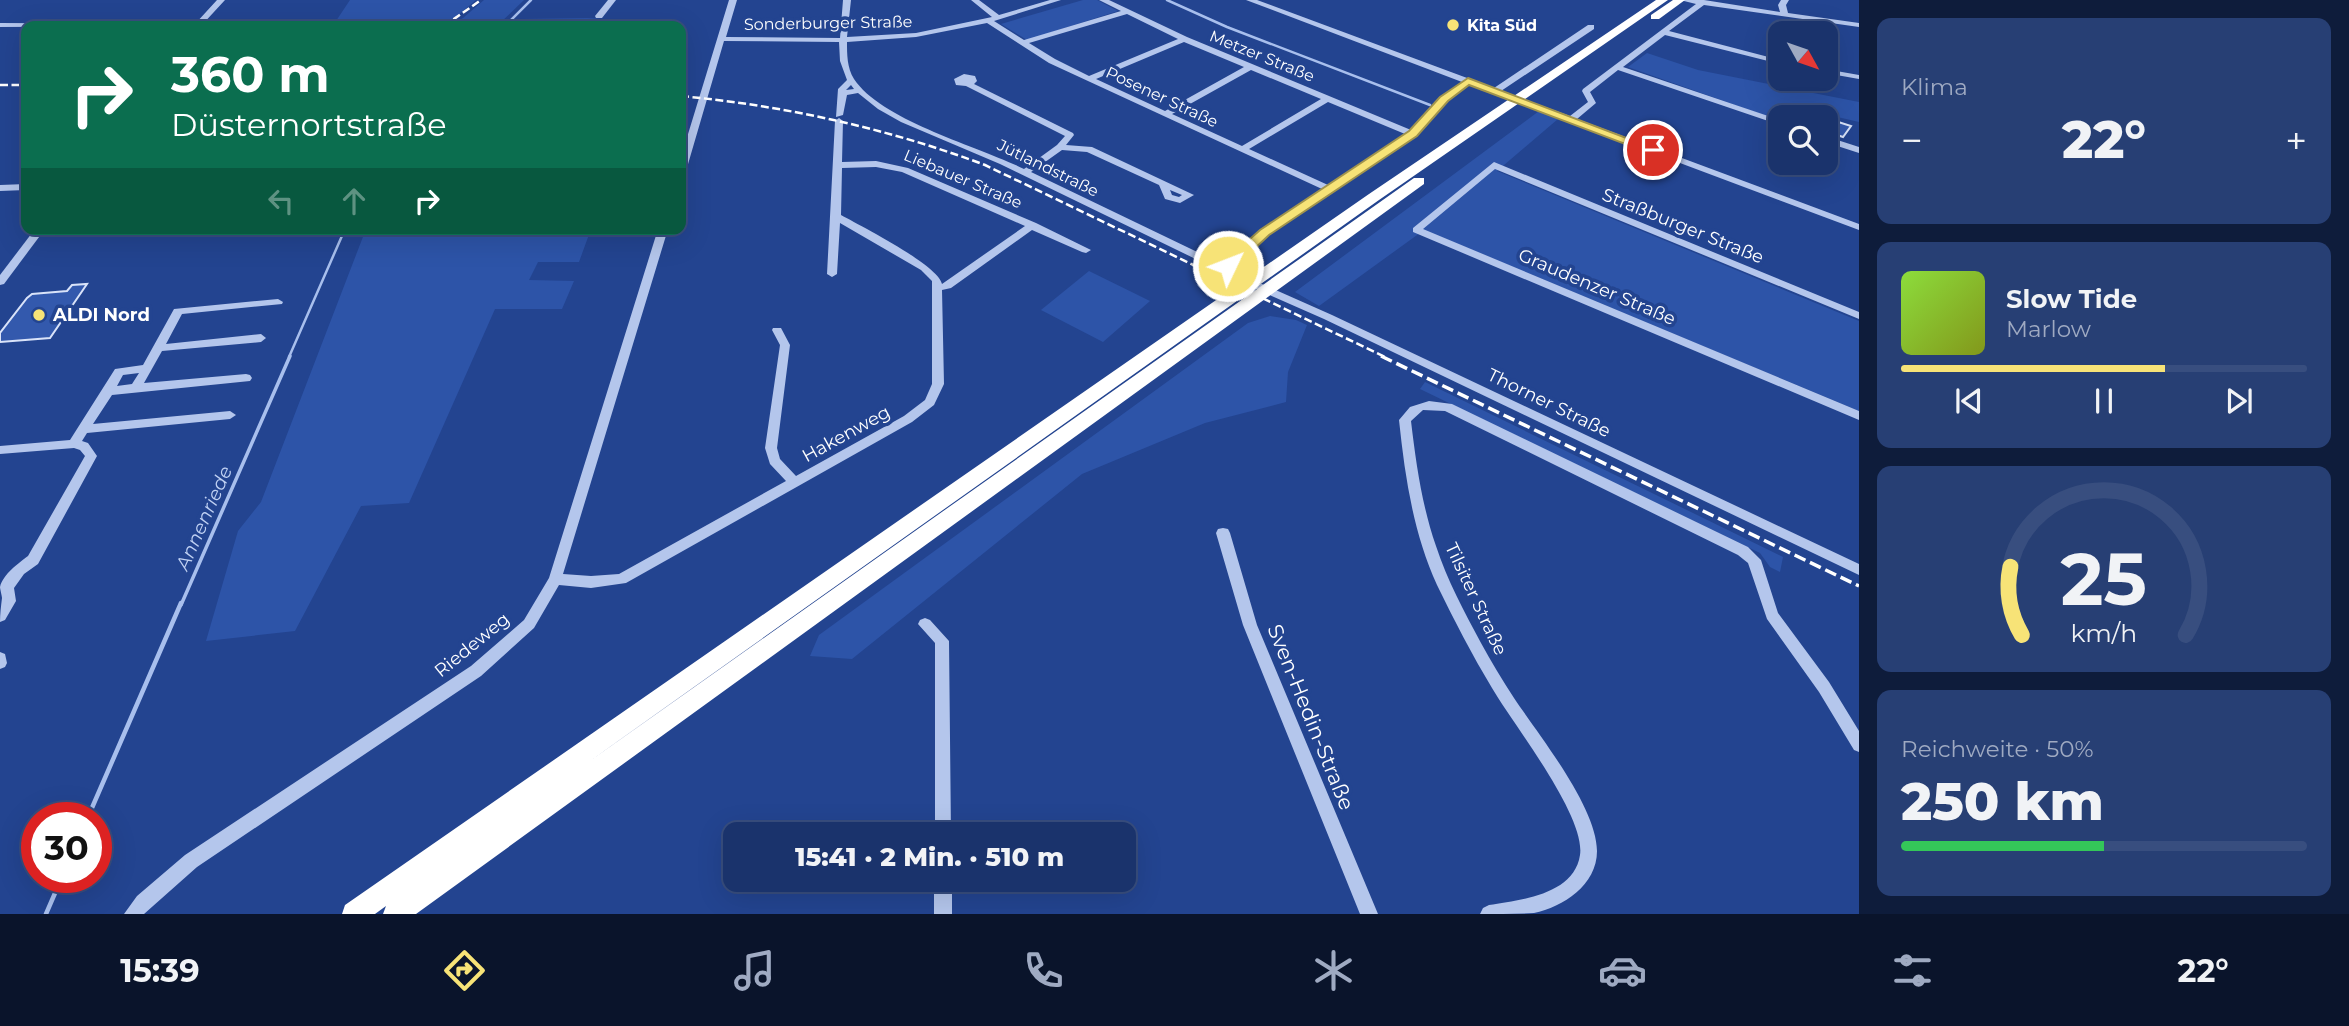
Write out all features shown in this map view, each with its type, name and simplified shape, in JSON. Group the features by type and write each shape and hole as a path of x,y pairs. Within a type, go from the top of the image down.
{"highway":[{"path":"354,914 1251,292 1663,0"},
{"path":"1518,103 1535,100 1681,0"},
{"path":"395,914 1251,292"}],"street":[{"path":"206,0 210,3 219,2"},
{"path":"599,16 612,0"},
{"path":"686,154 733,0"},
{"name":"Jütlandstraße","path":"847,0 844,65 851,81 872,103 1025,172 1093,208 1214,264 1228,266"},
{"path":"975,0 997,17"},
{"name":"Sonderburger Straße","path":"721,39 845,39 917,35 987,20 1057,0"},
{"name":"Metzer Straße","path":"1103,0 1184,39 1413,134"},
{"path":"1681,0 1859,25"},
{"path":"1785,0 1782,5 1785,15"},
{"path":"1255,1 1859,227"},
{"path":"202,21 219,2"},
{"path":"1571,120 1592,103 1586,91 1703,2"},
{"path":"1022,43 1126,12"},
{"name":"Posener Straße","path":"987,20 1022,43 1089,79 1331,190"},
{"path":"0,25 21,25"},
{"path":"1495,91 1591,27"},
{"path":"1664,32 1768,59"},
{"path":"1089,79 1184,39"},
{"path":"1166,114 1250,67"},
{"path":"1616,67 1768,119"},
{"path":"1838,73 1859,77"},
{"path":"832,274 839,118 842,89 851,81"},
{"path":"1228,266 1265,232 1413,134 1444,99 1468,81"},
{"path":"968,84 1070,135 1089,149 1163,183"},
{"path":"843,92 858,90"},
{"path":"1243,149 1327,99"},
{"path":"686,128 694,128"},
{"path":"1025,172 1060,147 1070,135"},
{"path":"1838,143 1859,150"},
{"path":"1060,147 1089,149"},
{"name":"Liebauer Straße","path":"839,164 876,164 905,170 1086,250"},
{"name":"Straßburger Straße","path":"1494,165 1859,316"},
{"name":"Graudenzer Straße","path":"1494,165 1416,230 1859,416"},
{"path":"0,188 21,187"},
{"path":"836,216 925,268 937,280 938,288"},
{"name":"Liebauer Straße","path":"938,288 947,285 1032,225"},
{"path":"0,282 35,235"},
{"name":"Riedeweg","path":"133,914 143,902 191,862 476,671 529,624 555,579 661,235"},
{"name":"Thorner Straße","path":"1228,266 1233,275 1328,317 1859,570"},
{"name":"Hakenweg","path":"555,579 591,582 621,579 908,419 930,402 938,384 938,288"},
{"path":"136,388 178,311 278,302"},
{"path":"777,330 785,345 771,448 774,461 795,483"},
{"path":"158,348 261,338"},
{"path":"74,444 119,372 147,368"},
{"path":"108,391 246,378"},
{"name":"Tilsiter Straße","path":"1489,914 1549,901 1570,887 1587,862 1588,837 1577,810 1496,683 1443,582 1420,521 1412,481 1405,420 1415,408 1428,403 1448,407 1743,551 1754,560 1772,615 1824,687 1859,745"},
{"path":"85,429 230,415"},
{"path":"0,450 74,444 89,450 89,463 33,560 19,570 7,587 9,601 0,616"},
{"name":"Sven-Hedin-Straße","path":"1223,533 1250,625 1369,914"},
{"path":"925,624 942,642 943,822"},
{"path":"943,892 943,914"}],"shaded area":[{"path":"350,0 476,0 448,21 336,21"},
{"path":"484,0 524,0 502,21 457,21"},
{"path":"1083,0 1097,0 1118,11 1027,40 1001,24"},
{"path":"587,18 605,21 517,21"},
{"path":"1647,53 1698,70 1768,84 1768,91 1804,91 1859,102 1859,122 1838,117 1838,105 1768,105 1768,117 1628,67"},
{"path":"1539,111 1558,119 1497,171 1859,321 1859,411 1424,230 1319,306 1295,292"},
{"path":"364,235 589,235 579,262 538,262 529,280 574,281 562,309 495,309 409,503 361,506 295,631 206,641 238,531 261,502"},
{"path":"1089,271 1150,301 1103,342 1041,310"},
{"path":"1270,316 1296,320 1307,325 1288,372 1286,402 1205,423 1082,474 852,659 810,656 819,635 1248,323"},
{"path":"1425,382 1783,557 1780,572 1770,567 1760,553 1420,389"}],"building":[{"path":"1838,122 1851,126 1843,137 1838,135"},
{"name":"ALDI Nord","path":"87,284 50,338 0,342 0,333 32,294 67,291 72,285"}],"waterway":[{"name":"Annenriede","path":"510,21 531,0"},
{"path":"1167,0 1227,27 1430,105"},
{"name":"Annenriede","path":"289,357 342,235"},
{"name":"Annenriede","path":"181,605 290,356"},
{"name":"Annenriede","path":"95,802 181,603"},
{"name":"Annenriede","path":"46,914 55,893"}],"railway":[{"path":"451,21 481,0"},
{"path":"0,85 21,85"},
{"path":"686,97 835,120 911,140 985,165 1385,357"},
{"path":"1381,356 1859,586"}],"place":[{"name":"Kita Süd","path":"1453,25"},
{"name":"ALDI Nord","path":"39,315"}],"route":[{"path":"1228,266 1265,232 1413,134 1444,99 1468,81 1653,150"}]}
